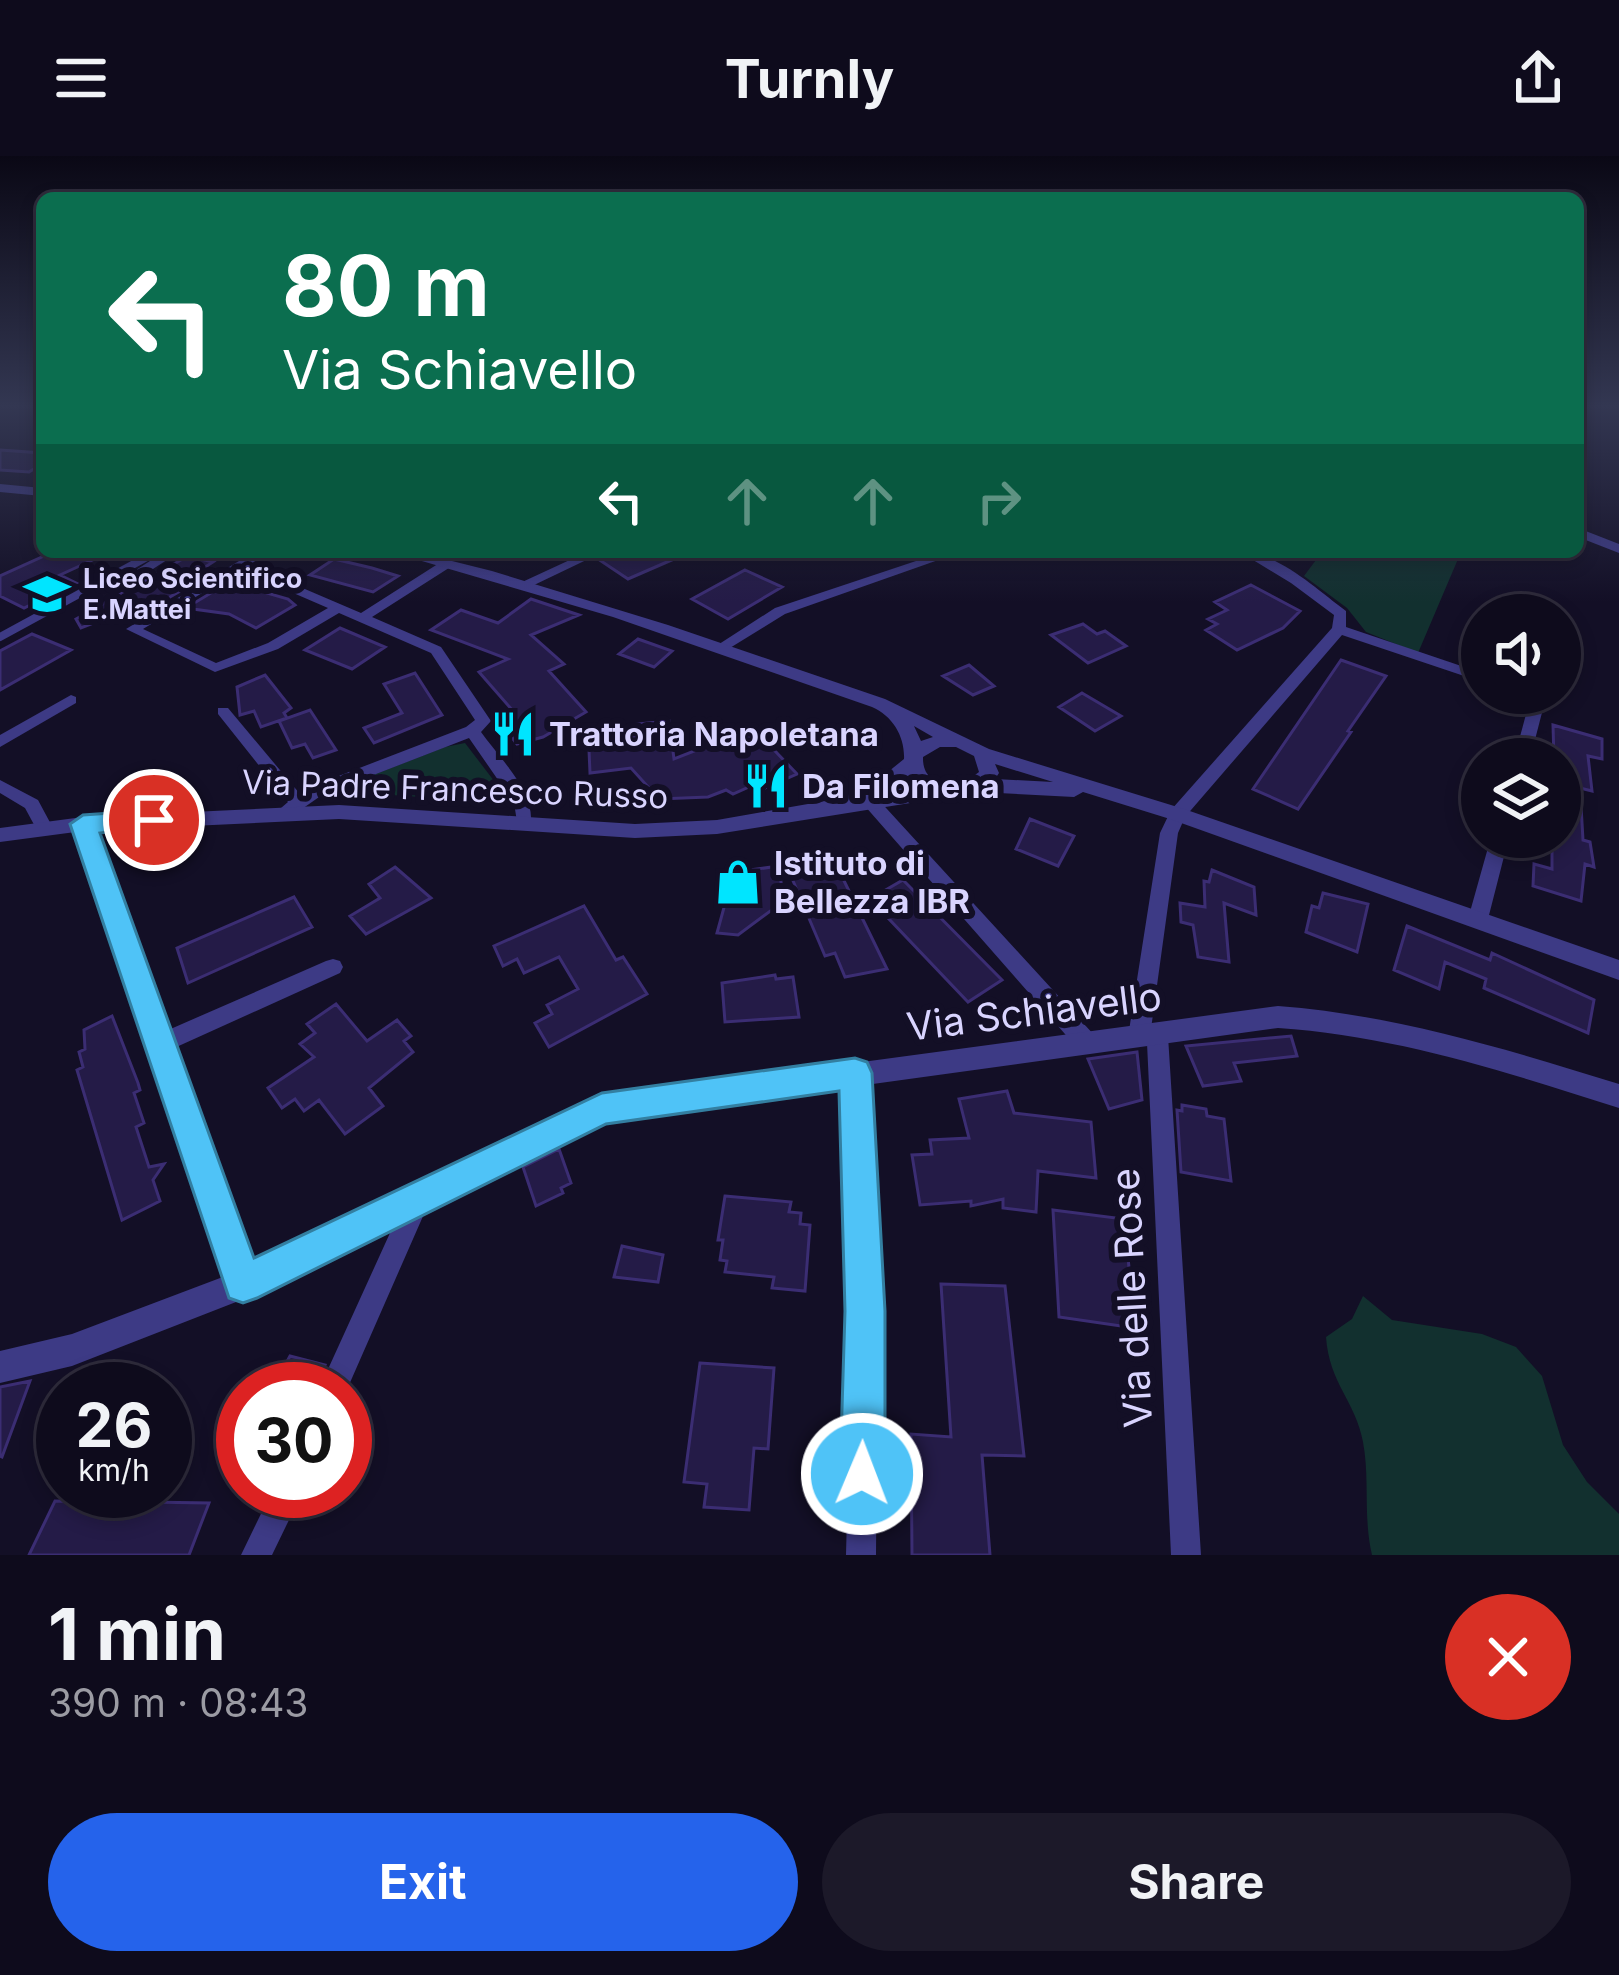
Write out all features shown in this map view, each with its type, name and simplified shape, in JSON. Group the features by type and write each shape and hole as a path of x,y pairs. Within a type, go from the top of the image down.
{"street":[{"path":"0,488 36,491"},
{"path":"1584,534 1619,548"},
{"path":"128,579 163,558"},
{"path":"251,558 133,629 215,668 274,646 336,609"},
{"path":"429,558 526,583 720,648 887,706 982,753 1177,814 1619,970"},
{"path":"526,583 583,558"},
{"path":"720,648 780,611 937,558"},
{"path":"1177,814 1339,629 1341,614 1323,598 1256,558"},
{"path":"360,619 448,563"},
{"path":"223,711 290,807 472,731 483,721 436,650 239,565"},
{"path":"1339,629 1461,671"},
{"path":"0,742 71,700"},
{"path":"887,706 908,728 920,778 938,789 960,791 979,785 1106,793"},
{"path":"472,731 522,802 524,824"},
{"path":"914,758 929,743 952,740"},
{"path":"979,785 989,766 982,753"},
{"name":"Via Padre Francesco Russo","path":"835,806 890,781 914,758"},
{"path":"0,786 32,804 44,828"},
{"name":"Via Padre Francesco Russo","path":"0,835 290,807 635,831 717,827 938,789"},
{"path":"870,801 1087,1043"},
{"name":"Via delle Rose","path":"1177,814 1169,833 1148,1036 1186,1555"},
{"path":"83,824 243,1284"},
{"path":"1478,920 1494,858"},
{"path":"160,1044 333,968"},
{"name":"Via Schiavello","path":"0,1366 72,1350 243,1284 602,1109 1278,1018 1336,1019 1412,1032 1619,1096"},
{"path":"855,1073 865,1311 861,1555"},
{"path":"345,1362 419,1198"},
{"path":"256,1555 274,1518"}],"lane":[{"path":"0,637 144,558"}],"green space":[{"path":"1318,558 1458,558 1418,653 1366,632 1347,608 1304,576"},
{"path":"465,743 511,803 332,791 445,747"},
{"path":"1363,1296 1392,1320 1482,1334 1516,1347 1542,1376 1563,1445 1587,1482 1619,1514 1619,1555 1372,1555 1363,1442 1332,1367 1326,1337 1352,1319"}],"building":[{"path":"40,558 97,558 60,575 76,583 24,608 0,596 0,576"},
{"path":"184,558 213,562 196,573 206,576 158,604 145,603 81,628 76,619"},
{"path":"599,558 676,558 628,579"},
{"path":"334,559 398,576 373,592 310,575"},
{"path":"745,570 782,587 728,619 692,599"},
{"path":"229,582 295,605 256,628 229,614 186,608"},
{"path":"1251,585 1300,611 1283,628 1237,650 1206,630 1217,624 1208,619 1227,610 1215,602"},
{"path":"531,599 579,615 531,635 564,664 549,671 586,712 543,737 517,744 496,718 513,711 479,672 508,659 431,630 461,610 498,623"},
{"path":"1083,624 1097,634 1105,631 1126,646 1088,663 1051,635"},
{"path":"340,628 385,647 352,669 305,650"},
{"path":"32,634 71,650 0,690 0,651"},
{"path":"638,639 672,651 654,667 619,654"},
{"path":"1341,660 1386,676 1351,732 1298,809 1253,789"},
{"path":"969,665 994,686 973,695 943,676"},
{"path":"415,673 442,715 374,743 364,728 402,713 384,684"},
{"path":"265,675 291,708 284,713 287,718 261,727 254,711 240,715 237,687"},
{"path":"1082,693 1121,716 1095,731 1059,707"},
{"path":"310,710 336,750 313,758 305,744 292,748 279,721"},
{"path":"669,721 674,759 753,728 797,774 756,792 749,787 733,794 726,790 708,797 659,799 631,768 590,773 589,750 620,746 620,737 650,734 639,724"},
{"path":"1553,725 1602,739 1602,759 1588,756 1592,791 1581,788 1581,738 1553,738"},
{"path":"1581,805 1583,840 1590,842 1594,867 1585,864 1581,901 1533,886 1534,864 1552,869 1552,858 1581,858"},
{"path":"1030,819 1074,836 1058,866 1016,849"},
{"path":"831,854 887,969 845,977 835,953 825,956 791,876"},
{"path":"779,866 784,906 738,935 717,933 731,882 743,871"},
{"path":"395,867 431,898 366,934 350,916 380,898 369,884"},
{"path":"1212,870 1254,887 1256,915 1224,903 1229,962 1198,957 1193,925 1181,922 1180,903 1205,907 1204,881 1209,882"},
{"path":"903,880 1002,980 968,1002 870,899"},
{"path":"1323,893 1368,904 1357,952 1306,932 1312,906 1319,908"},
{"path":"294,897 312,927 188,983 177,948"},
{"path":"584,906 616,960 623,957 647,994 549,1047 535,1023 552,1014 547,1005 578,989 559,957 524,973 517,959 503,966 494,946"},
{"path":"1407,926 1490,960 1492,953 1594,1000 1588,1033 1484,988 1486,979 1445,962 1439,989 1394,970"},
{"path":"775,975 776,979 793,977 799,1017 725,1022 722,983"},
{"path":"336,1004 367,1041 397,1020 411,1036 404,1041 413,1052 369,1088 383,1106 345,1134 319,1100 304,1111 295,1099 282,1108 268,1088 314,1057 300,1044 315,1033 307,1024"},
{"path":"112,1016 140,1090 134,1093 144,1123 136,1127 149,1167 164,1164 153,1180 160,1201 122,1220 77,1070 83,1067 79,1052 85,1049 84,1030"},
{"path":"1291,1036 1297,1056 1234,1063 1241,1081 1203,1086 1186,1046"},
{"path":"1137,1052 1142,1100 1109,1109 1088,1059"},
{"path":"1007,1091 1014,1113 1091,1122 1096,1178 1038,1171 1036,1212 1003,1208 1003,1199 971,1206 971,1201 920,1205 912,1155 932,1154 930,1140 969,1138 959,1099"},
{"path":"1182,1105 1206,1109 1207,1116 1224,1119 1231,1181 1181,1172 1177,1110 1182,1111"},
{"path":"559,1149 571,1183 561,1188 563,1193 536,1206 523,1167"},
{"path":"725,1196 791,1202 789,1212 801,1213 800,1224 810,1225 805,1291 772,1288 774,1277 725,1272 727,1261 720,1260 723,1240 718,1240"},
{"path":"1053,1210 1124,1219 1130,1277 1123,1276 1128,1327 1059,1317"},
{"path":"622,1246 663,1255 658,1282 614,1277"},
{"path":"941,1284 1005,1286 1024,1456 982,1455 990,1555 912,1555 911,1434 951,1437"},
{"path":"700,1363 774,1368 768,1449 754,1448 749,1510 704,1507 707,1484 684,1482"},
{"path":"30,1381 2,1457 0,1387"},
{"path":"192,1503 209,1503 189,1555 29,1555 47,1518 192,1518"}],"place":[{"name":"Liceo Scientifico E.Mattei","path":"47,594"},
{"name":"Trattoria Napoletana","path":"513,734"},
{"name":"Da Filomena","path":"766,786"},
{"name":"Istituto di Bellezza IBR","path":"738,882"}],"route":[{"path":"154,820 83,824 243,1284 602,1109 855,1073 865,1311 862,1474"}]}
